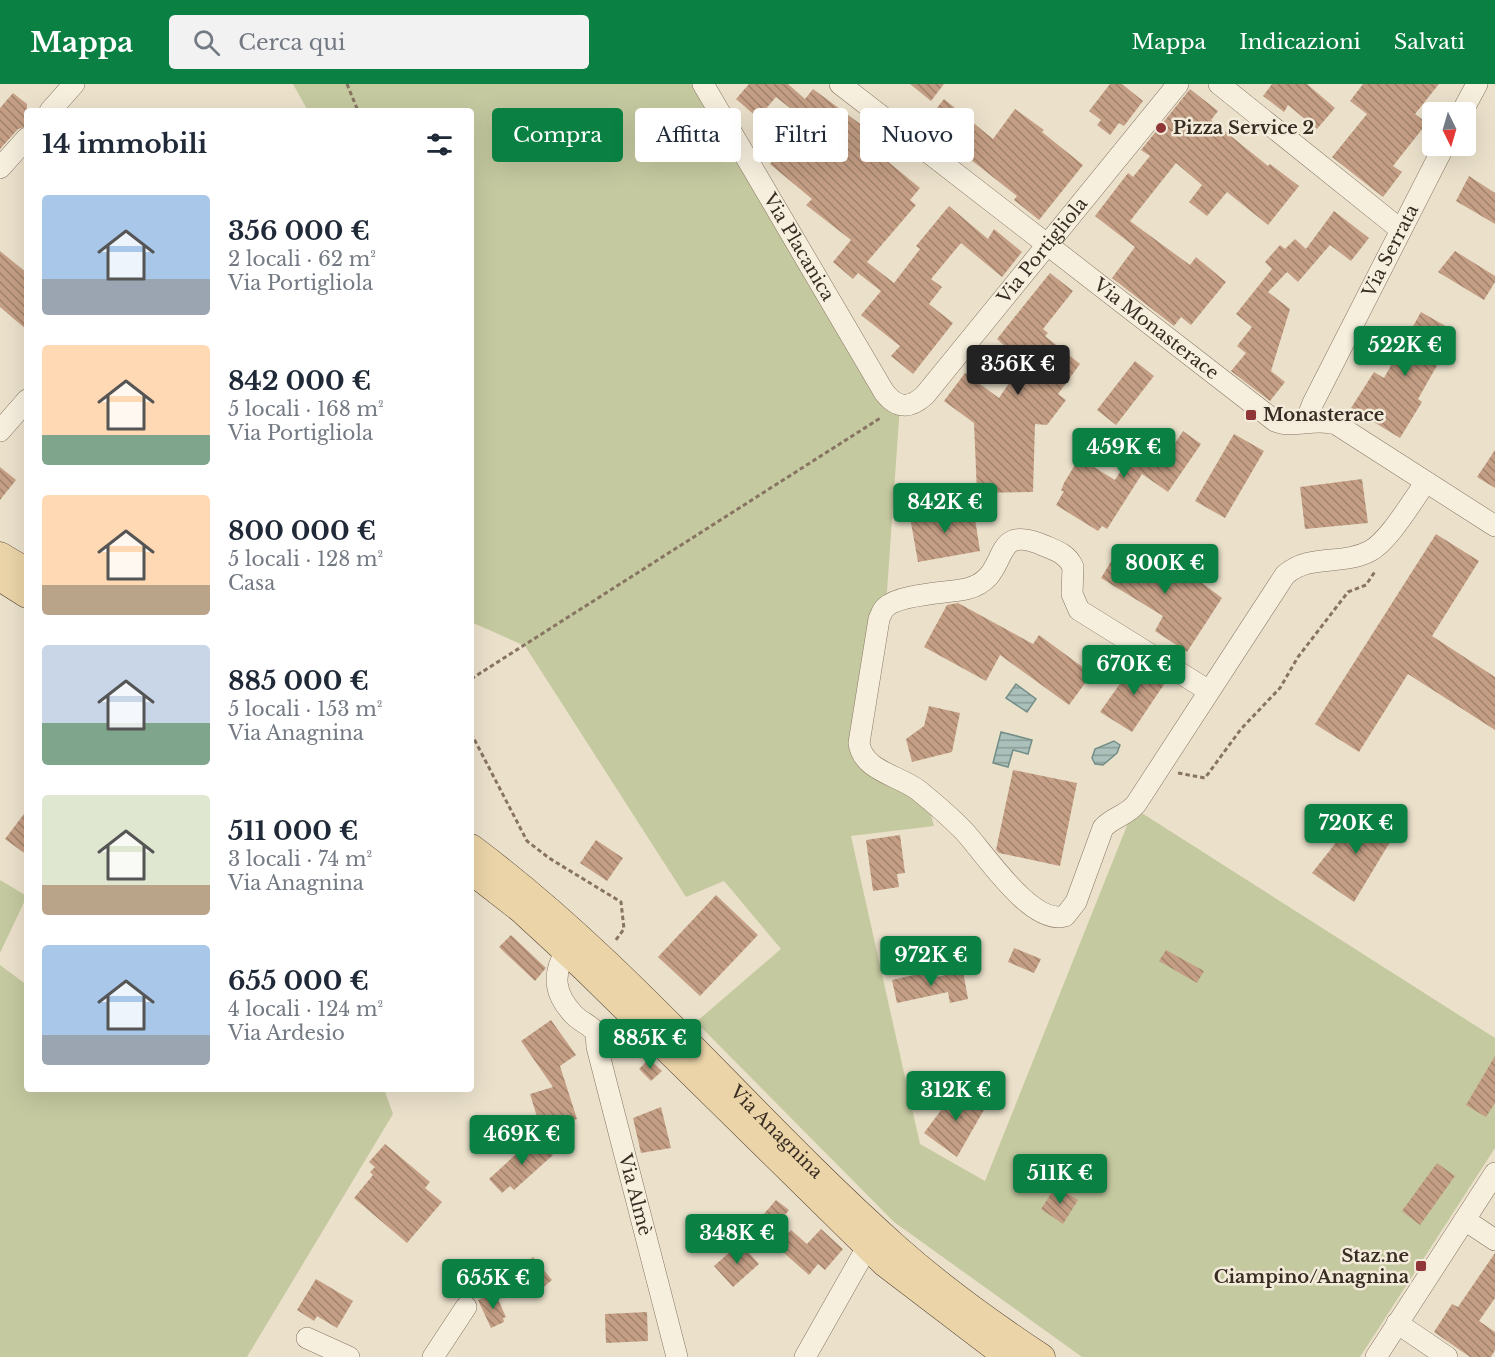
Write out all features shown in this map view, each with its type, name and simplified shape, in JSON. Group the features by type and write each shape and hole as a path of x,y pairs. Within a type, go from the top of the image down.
{"main road":[{"path":"0,555 24,569"},
{"path":"0,578 24,593"},
{"name":"Via Anagnina","path":"474,849 535,896 603,957 898,1249 972,1307 1042,1357"},
{"name":"Via Anagnina","path":"474,873 522,910 566,951 869,1249 950,1316 1007,1357"}],"street":[{"path":"53,108 74,84"},
{"name":"Via Placanica","path":"703,84 884,392 900,405"},
{"name":"Via Monasterace","path":"840,84 1047,247 1275,421 1286,424 1306,421 1325,421 1336,424 1495,526"},
{"name":"Via Portigliola","path":"900,405 914,404 925,394 1178,84"},
{"path":"1219,84 1401,230"},
{"path":"1467,102 1476,84"},
{"path":"0,168 24,141"},
{"name":"Via Serrata","path":"1306,421 1313,403 1439,156"},
{"path":"0,431 24,403"},
{"path":"1209,691 1079,609 1073,600 1074,572 1071,562 1063,553 1031,540 1015,540 1008,543 1000,553 994,571 981,584 899,600 886,606 882,612 859,738 863,755 877,768 915,788 970,838 1013,889 1048,915 1061,918 1071,912 1103,828 1111,820 1127,815 1159,769 1285,575 1295,567 1309,562 1353,557 1371,551 1382,541 1426,482"},
{"name":"Via Almè","path":"566,951 556,970 558,988 574,1014 596,1032 597,1047 677,1357"},
{"path":"1376,1357 1495,1173"},
{"path":"1465,1220 1495,1240"},
{"path":"806,1357 857,1265 869,1249 898,1249"},
{"path":"433,1357 466,1307"},
{"path":"1397,1323 1447,1357"},
{"path":"307,1338 350,1357"}],"path":[{"path":"347,84 357,108"},
{"path":"474,677 900,405"},
{"path":"1159,769 1205,778 1241,729 1280,688 1298,657 1348,592 1366,585 1378,566"},
{"path":"474,739 526,841 549,858 621,902 624,929 603,957"}],"green space":[{"path":"293,84 703,84 718,108 635,108 635,162 741,162 741,146 900,405 886,606 859,743 925,794 934,826 851,836 920,1144 985,1181 1134,808 1495,1038 1495,1148 1360,1357 1082,1357 894,1222 696,1022 781,949 724,881 686,897 525,646 474,623 474,108 306,108"},
{"path":"0,880 24,894 24,902 0,953"},
{"path":"0,965 24,983 24,1092 385,1092 393,1114 247,1357 0,1357"}],"water":[{"path":"1016,684 1036,699 1027,712 1006,698"},
{"path":"1001,732 1032,740 1028,754 1013,750 1008,767 993,763"},
{"path":"1114,741 1120,745 1117,753 1103,765 1095,764 1092,758 1095,749"}],"building":[{"path":"749,84 788,84 805,99 813,89 839,108 790,108 776,97 767,108 753,108 753,114 736,99"},
{"path":"910,84 944,84 931,101"},
{"path":"1110,84 1122,84 1143,101 1124,126 1119,123 1110,135 1097,125 1101,120 1089,111"},
{"path":"1272,84 1307,84 1335,108 1317,129 1288,105 1284,112 1263,96"},
{"path":"1363,84 1439,84 1425,102 1422,102 1415,114 1422,119 1422,129 1393,166 1402,172 1383,197 1332,157 1367,114 1350,101"},
{"path":"1190,89 1218,111 1211,120 1268,166 1270,164 1299,186 1268,225 1227,192 1207,216 1189,202 1202,185 1176,163 1130,221 1190,265 1196,257 1226,282 1191,325 1181,317 1174,326 1112,278 1135,247 1095,216 1128,173 1133,177 1150,156 1141,150"},
{"path":"13,93 27,104 27,108 24,108 24,127 18,129 0,149 0,108"},
{"path":"944,99 955,108 937,108"},
{"path":"1015,109 1044,130 1042,132 1083,165 1039,220 1014,200 1017,196 974,162 974,123 993,139"},
{"path":"848,115 860,124 860,162 888,162 920,188 910,200 916,205 867,262 894,283 920,249 916,246 949,206 988,239 994,229 1022,252 1002,277 961,243 931,279 942,287 929,304 953,323 913,374 891,356 900,346 861,315 881,291 858,273 853,279 833,262 851,240 806,205 812,199 770,164 772,162 848,162"},
{"path":"1469,176 1495,193 1495,224 1456,201"},
{"path":"1334,211 1369,238 1351,261 1330,245 1298,282 1287,272 1268,292 1290,309 1271,371 1285,382 1270,401 1231,371 1246,353 1237,346 1252,327 1236,314 1272,269 1265,262 1280,245 1285,249 1295,239 1306,249"},
{"path":"0,251 24,271 24,327 0,307"},
{"path":"1455,251 1495,276 1495,282 1484,300 1438,272"},
{"path":"1050,273 1073,291 1043,329 1048,333 1045,336 1080,364 1058,394 1066,400 1047,425 1035,424 1033,492 977,493 974,423 944,401 965,373 999,398 1020,367 1003,353 1007,348 997,339"},
{"path":"1421,312 1456,332 1418,399 1422,402 1400,438 1351,408 1374,372 1384,378"},
{"path":"1135,361 1154,376 1116,425 1097,410"},
{"path":"1147,431 1172,448 1183,431 1201,444 1168,492 1142,474 1107,529 1102,526 1098,531 1056,505 1064,491 1061,491 1064,483 1079,458 1115,480"},
{"path":"1234,434 1264,451 1225,518 1195,501"},
{"path":"1495,450 1495,488 1477,477"},
{"path":"0,467 16,480 0,500"},
{"path":"1362,479 1368,523 1305,529 1300,487"},
{"path":"973,506 980,551 918,562 910,517"},
{"path":"1436,534 1479,561 1432,636 1495,677 1495,730 1408,674 1359,752 1315,724"},
{"path":"1121,545 1153,564 1156,558 1187,577 1189,573 1222,598 1187,652 1155,631 1163,616 1101,578"},
{"path":"958,603 1033,644 1039,635 1092,674 1069,705 1000,655 986,681 924,647 947,605"},
{"path":"1136,661 1167,680 1132,732 1100,712"},
{"path":"929,706 960,713 952,752 912,762 906,739 924,726"},
{"path":"1013,770 1077,783 1060,866 999,853 996,850"},
{"path":"1364,807 1396,832 1354,902 1312,873"},
{"path":"24,814 24,853 5,839"},
{"path":"900,835 905,873 897,874 899,887 873,891 866,840"},
{"path":"596,840 623,858 607,881 580,863"},
{"path":"716,895 758,935 700,996 658,957"},
{"path":"511,935 546,968 535,981 499,947"},
{"path":"1014,948 1041,959 1034,973 1008,962"},
{"path":"1166,950 1204,971 1197,983 1159,961"},
{"path":"963,971 968,999 950,1003 948,992 897,1003 892,980 927,972 928,979"},
{"path":"551,1020 576,1055 560,1066 577,1119 541,1130 530,1094 553,1087 521,1041"},
{"path":"1495,1056 1495,1103 1486,1117 1466,1105"},
{"path":"649,1059 662,1071 651,1081 639,1069"},
{"path":"959,1086 985,1108 957,1157 924,1133"},
{"path":"661,1107 671,1148 641,1153 633,1118"},
{"path":"536,1136 553,1155 514,1190 510,1186 502,1193 489,1179"},
{"path":"385,1144 430,1182 425,1188 442,1202 407,1243 354,1198 373,1175 370,1172 375,1167 369,1162"},
{"path":"1437,1163 1455,1176 1420,1225 1402,1211"},
{"path":"1056,1186 1078,1200 1063,1224 1041,1209"},
{"path":"776,1200 789,1210 776,1226 763,1215"},
{"path":"821,1229 843,1249 825,1270 818,1264 809,1275 776,1246 791,1230 807,1244"},
{"path":"740,1243 759,1264 733,1287 714,1266"},
{"path":"1495,1253 1495,1298 1479,1321 1495,1332 1495,1350 1491,1357 1470,1357 1434,1332 1452,1304 1458,1307"},
{"path":"533,1257 552,1280 530,1298 511,1275"},
{"path":"316,1279 353,1301 337,1328 317,1316 314,1321 297,1310"},
{"path":"495,1293 506,1317 503,1318 504,1322 491,1328 478,1300"},
{"path":"647,1312 648,1341 606,1343 605,1314"}],"place":[{"name":"Pizza Service 2","path":"1161,128"},
{"name":"Monasterace","path":"1251,415"},
{"name":"Staz.ne Ciampino/Anagnina","path":"1421,1266"}]}
